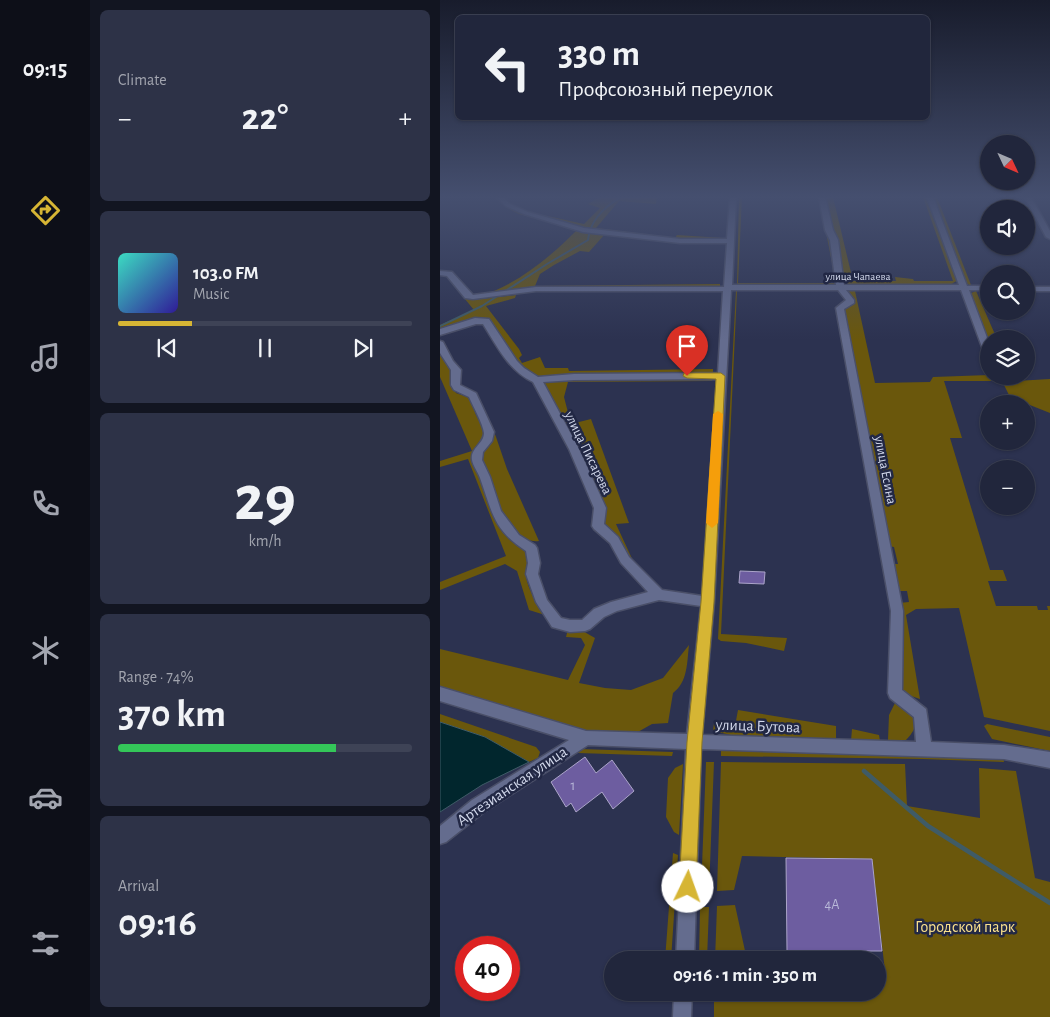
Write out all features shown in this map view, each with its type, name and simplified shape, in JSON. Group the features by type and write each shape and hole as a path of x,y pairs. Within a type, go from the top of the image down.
{"street":[{"path":"684,951 694,742 708,602 731,244"},
{"name":"улица Есина","path":"835,244 840,287 850,300 850,303 840,308 897,611 895,693 921,714 924,748"},
{"path":"947,244 980,333"},
{"name":"улица Чапаева","path":"440,273 449,274 468,296 480,298 552,288 980,288"},
{"path":"1035,289 1050,289"},
{"name":"улица Писарева","path":"440,332 475,321 486,321 516,366 530,378 537,380 574,448 600,508 598,526 614,540 625,560 659,595"},
{"path":"440,344 449,362 456,370 455,386 458,390 473,395 488,432 487,441 478,451 477,460 485,477 496,512 515,538 531,548 534,563 532,574 542,602 557,623 570,626 585,625 615,606 659,595 708,602"},
{"path":"537,380 574,377 721,376"},
{"name":"улица Бутова","path":"440,694 586,738 924,748 1004,752 1050,760"},
{"name":"Артезианская улица","path":"440,836 478,806 586,738"},
{"path":"682,1017 683,1001"}],"green space":[{"path":"562,244 596,244 589,252 580,251 540,274 535,286 720,284 720,288 534,288 480,296 507,285 532,269"},
{"path":"738,244 740,244 738,283 836,283 828,244 833,244 838,284 737,285"},
{"path":"835,244 844,244 853,281 896,281 895,277 913,279 914,281 953,281 940,244 945,244 958,280 950,285 849,285 843,280"},
{"path":"951,244 955,244 971,285 980,286 971,286 966,283"},
{"path":"446,276 464,297 471,300 516,295 515,298 486,306 519,349 522,355 519,358 522,363 540,357 545,368 568,368 569,371 713,369 713,374 539,378 518,365 489,319 475,319 440,330 440,325 474,310"},
{"path":"757,289 737,291 721,634 787,638 784,651 718,639 736,290"},
{"path":"845,289 958,291 855,291 875,383 930,382 933,377 980,375 980,381 944,381 962,438 950,438 990,570 1003,570 1007,581 988,581 996,606 1037,606 1038,610 1048,610 1047,606 1050,606 1050,731 984,717 959,608 916,609 906,615 920,699 899,692 899,603 909,602 907,591 897,591 892,564 898,564 894,547 888,546 843,309 853,304 854,298"},
{"path":"976,291 980,300 980,320 989,320 993,330 983,330 969,294"},
{"path":"440,352 453,370 453,387 456,393 470,398 476,415 486,433 484,440 476,451 487,498 502,531 510,540 526,551 528,562 526,578 536,601 545,615 529,610 517,571 505,564 440,590 440,582 506,556 468,459 440,467 440,461 472,451 440,377"},
{"path":"574,379 712,379 712,381 568,382 564,397 571,424 591,419 629,523 616,524 635,565 601,524 542,381"},
{"path":"1050,379 1050,413 1035,407 1035,395 1009,395 1004,385 1035,385 1035,380"},
{"path":"495,434 507,469 539,541 527,540 517,534 500,512 494,498 480,461 481,452"},
{"path":"568,629 581,630 595,638 579,683 605,688 631,690 663,678 689,645 686,671 682,683 673,693 668,723 652,724 636,733 589,731 440,687 440,649 568,680 585,645 581,638 566,637"},
{"path":"895,703 907,710 914,718 915,728 906,740 888,740 889,715"},
{"path":"738,710 836,726 836,740 731,735 713,731 714,723 735,726"},
{"path":"440,714 536,747 540,752 538,758 529,762 485,737 440,722"},
{"path":"987,724 1050,737 1050,751 992,739 984,726"},
{"path":"852,729 879,735 880,741 851,741"},
{"path":"579,749 673,752 672,756 578,753"},
{"path":"721,750 1003,757 1004,762 721,756"},
{"path":"706,762 714,762 709,891 701,892"},
{"name":"Городской парк","path":"721,762 905,764 907,806 980,818 979,768 1016,771 1035,878 1050,882 1050,1017 714,1017 714,1001 886,1001 886,951 883,951 872,859 742,856 734,890 717,891"},
{"path":"683,764 679,835 674,832 666,817 668,778 675,768"},
{"path":"673,853 678,855 672,951 666,951"},
{"path":"735,905 745,951 715,951 717,906"},
{"path":"700,907 709,907 707,951 699,951"}],"shaded area":[{"path":"440,722 485,737 529,762 482,785 440,812"}],"building":[{"path":"740,571 765,572 764,584 739,583"},
{"path":"585,757 596,773 612,760 634,791 613,809 602,792 576,812 571,803 566,807 551,782"},
{"path":"786,858 872,859 882,951 787,951"}],"waterway":[{"path":"440,326 482,306 580,244"},
{"path":"864,771 928,826 1050,903"}],"slow traffic":[{"path":"712,523 718,414"}],"route":[{"path":"687,376 721,376 708,602 694,742 688,887"}]}
